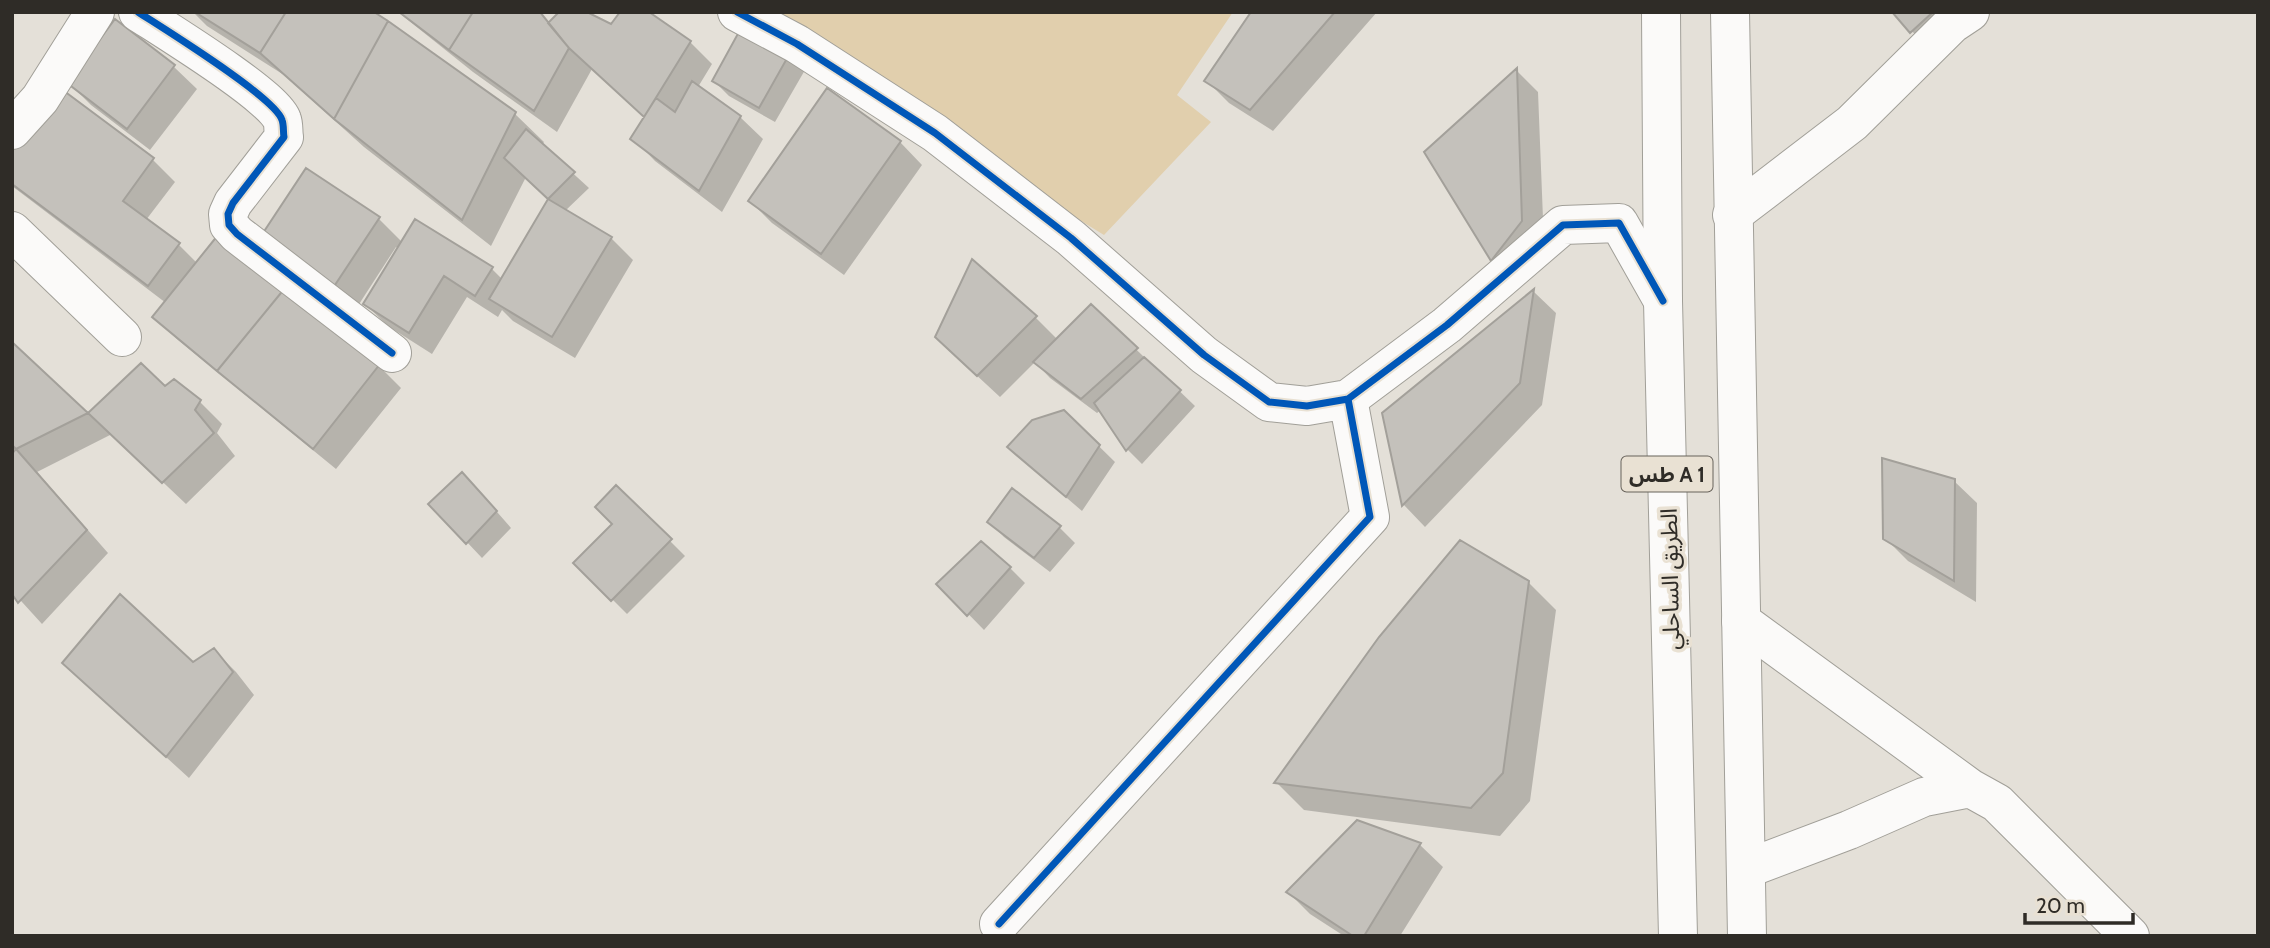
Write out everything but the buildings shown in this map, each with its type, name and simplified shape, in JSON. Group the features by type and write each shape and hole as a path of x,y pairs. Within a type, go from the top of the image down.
{"main road":[{"path":"12,130 40,99 95,12"},
{"path":"138,12 269,102 282,119 284,137 233,203 228,214 229,225 237,234 392,353"},
{"path":"737,12 797,44 935,133 1071,238 1204,355 1269,402 1307,406 1348,399 1447,325 1563,225 1619,223 1663,301"},
{"name":"الطريق الساحلي","path":"1661,12 1663,301 1678,936"},
{"name":"طس A 1","path":"1730,12 1748,936"},
{"path":"1732,215 1852,123 1952,24 1970,12"},
{"path":"12,231 122,337"},
{"path":"999,924 1370,517 1348,399"},
{"path":"1741,621 1970,788 1997,803 2130,936"},
{"path":"1746,869 1849,830 1924,797 1970,788"}],"shaded area":[{"path":"735,12 1233,12 1177,95 1211,122 1104,235 768,29"}],"cycle path":[{"path":"138,12 240,80 275,109 282,120 284,137 233,203 228,214 229,225 237,234 392,353"},
{"path":"737,12 797,44 935,133 1071,238 1204,355 1269,402 1307,406 1348,399 1447,325 1563,225 1619,223 1663,301"},
{"path":"999,924 1370,517 1348,399"}]}
